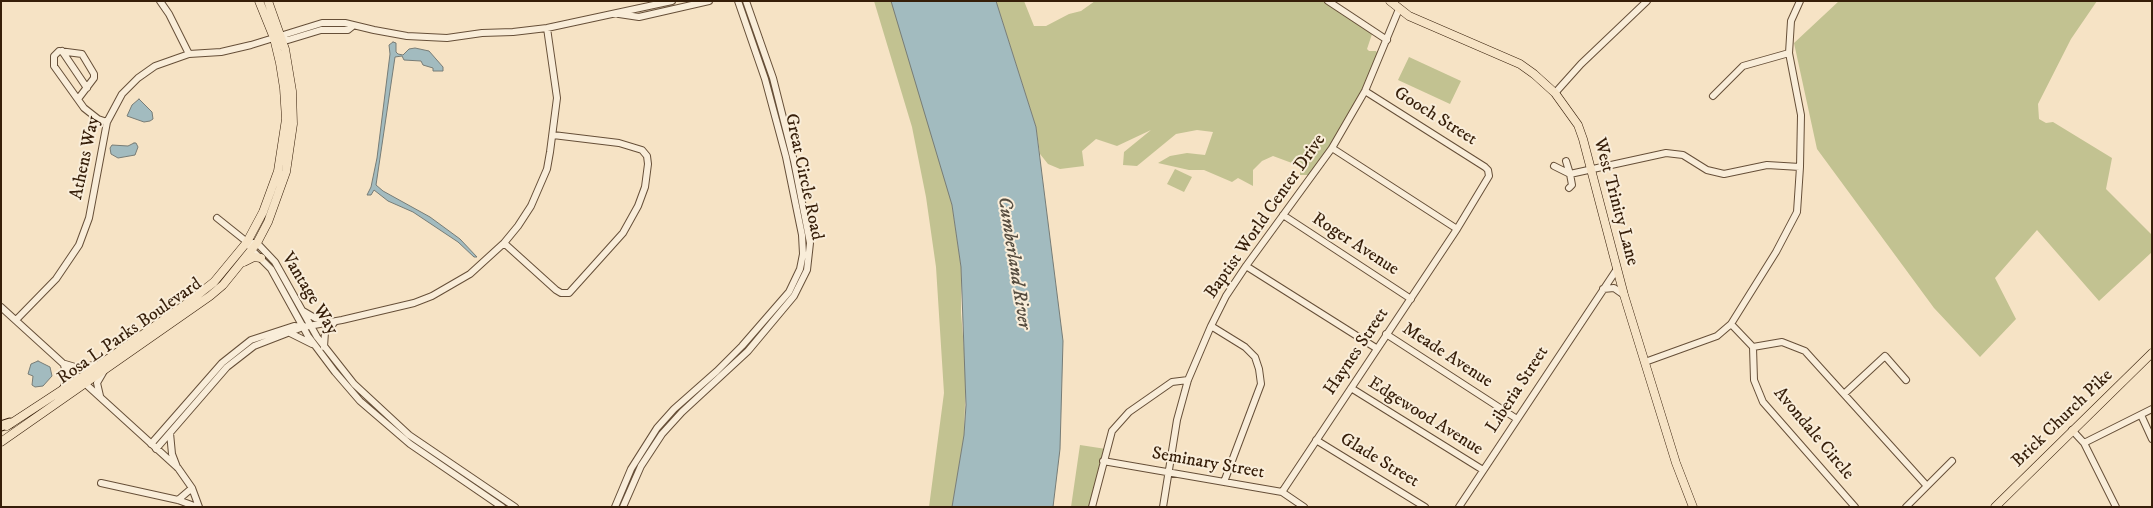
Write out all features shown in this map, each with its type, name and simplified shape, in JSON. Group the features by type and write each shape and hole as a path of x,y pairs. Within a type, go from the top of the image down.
{"main road":[{"name":"Rosa L Parks Boulevard","path":"1,442 115,354 214,282 247,242 271,193 278,170 286,119 278,38 259,1"},
{"name":"Rosa L Parks Boulevard","path":"1,430 6,424 63,389 104,370 216,292 254,247 268,222 278,197 287,165 293,105 268,1"},
{"name":"West Trinity Lane","path":"1390,1 1401,5 1410,16 1436,29 1520,64 1555,93 1578,125 1624,294 1676,463 1693,507"},
{"path":"238,266 253,257 261,258"},
{"path":"155,336 158,329 186,304"},
{"name":"Brick Church Pike","path":"1995,507 2152,353"}],"street":[{"path":"160,1 169,14 189,54"},
{"name":"Athens Way","path":"16,320 56,278 79,245 89,218 107,122 122,94 138,78 155,66 189,54 221,52 278,38 322,23 345,22 353,26 407,36 447,38 547,28 672,1"},
{"path":"683,8 686,4 693,1"},
{"name":"Athens Way","path":"618,14 633,17 709,1"},
{"name":"Great Circle Road","path":"615,507 638,456 657,428 674,409 717,372 742,346 788,292 800,269 803,254 802,235 786,157 765,79 738,1"},
{"name":"Great Circle Road","path":"623,507 641,466 662,434 682,412 748,352 798,291 807,270 810,242 798,179 773,78 746,1"},
{"path":"1328,1 1387,40"},
{"path":"1555,93 1601,44 1647,1"},
{"path":"1645,362 1717,336 1731,324 1776,252 1797,212 1801,115 1789,53 1791,21 1800,1"},
{"name":"Baptist World Center Drive","path":"1163,507 1177,420 1188,380 1210,326 1226,296 1332,148 1366,91 1401,5"},
{"path":"153,446 182,408 222,362 253,343 289,331 294,326 307,327 334,322 414,303 432,296 470,274 504,243 531,206 546,169 553,135 557,98 547,28"},
{"path":"62,51 87,88"},
{"path":"78,100 94,78 94,74 82,54 62,51 54,56 53,63 78,100 91,114 107,122"},
{"path":"1712,96 1743,66 1789,53"},
{"name":"Gooch Street","path":"1366,91 1488,170"},
{"path":"504,243 556,290 561,293 569,293 623,233 638,206 645,186 648,164 647,156 642,150 619,143 553,135"},
{"path":"1332,148 1457,229"},
{"path":"1554,166 1570,174 1666,154 1682,155 1707,170 1724,174 1767,165 1800,167"},
{"path":"1566,161 1572,185 1570,188"},
{"name":"Haynes Street","path":"1282,492 1376,348 1457,229 1489,176 1488,170"},
{"name":"Roger Avenue","path":"1283,215 1411,299"},
{"path":"217,218 247,242"},
{"name":"Vantage Way","path":"247,242 275,262 300,309 315,346 344,384 387,426 502,507"},
{"name":"Vantage Way","path":"254,247 271,269 290,303 307,327 354,384 409,435 515,507"},
{"name":"Meade Avenue","path":"1246,266 1376,348"},
{"name":"Liberia Street","path":"1459,507 1617,270"},
{"path":"1603,289 1614,288 1624,294"},
{"path":"289,331 293,315 290,303"},
{"path":"1,308 178,468"},
{"path":"300,309 315,318 334,322"},
{"path":"324,347 325,332 334,322"},
{"path":"1731,324 1754,347 1782,342 1805,350 1927,486"},
{"path":"1210,326 1245,347 1255,357 1261,384 1224,482"},
{"path":"289,331 315,346"},
{"name":"Meade Avenue","path":"1386,334 1517,419"},
{"path":"153,446 170,433 227,367 253,343"},
{"name":"Avondale Circle","path":"1754,347 1754,380 1763,402 1855,507"},
{"path":"63,364 82,369 89,368 109,354 115,354"},
{"path":"1844,394 1885,356 1906,380"},
{"path":"63,364 67,377 63,389"},
{"path":"101,397 97,384 104,370"},
{"path":"1092,507 1112,431 1129,412 1172,382 1188,380"},
{"name":"Edgewood Avenue","path":"1351,388 1483,470"},
{"path":"182,408 188,412"},
{"path":"2084,443 2152,409"},
{"path":"2140,415 2152,439"},
{"path":"2072,430 2084,443 2116,507"},
{"path":"170,433 172,454 178,468 190,485 198,507"},
{"name":"Glade Street","path":"1316,440 1425,507"},
{"name":"Seminary Street","path":"1103,461 1282,492 1304,507"},
{"path":"1906,507 1952,461"},
{"path":"101,484 178,500 198,507"},
{"path":"178,500 190,485"}],"green space":[{"path":"874,1 892,1 939,150 952,205 961,267 961,313 966,372 964,435 952,507 929,507 944,393 936,267 926,197 912,127"},
{"path":"996,1 1024,1 1034,26 1046,26 1069,14 1081,11 1095,1 1328,1 1373,31 1367,49 1369,51 1376,51 1378,54 1367,79 1365,91 1313,175 1300,175 1300,166 1273,156 1262,161 1253,170 1253,186 1238,178 1232,182 1204,170 1189,170 1158,163 1170,156 1187,153 1205,155 1213,132 1197,130 1176,134 1137,166 1123,165 1124,152 1151,130 1117,146 1096,139 1082,151 1084,166 1060,169 1048,164 1040,154 1036,127"},
{"path":"1839,1 2097,1 2071,39 2038,104 2039,119 2046,123 2053,122 2112,158 2106,189 2152,235 2152,252 2099,301 2037,230 1995,278 2016,319 1980,357 1934,308 1817,149 1794,43"},
{"path":"1409,57 1461,81 1450,104 1398,80"},
{"path":"1175,169 1192,177 1184,192 1167,184"},
{"path":"1080,445 1106,449 1092,507 1071,507"}],"water":[{"name":"Cumberland River","path":"891,1 996,1 1036,127 1063,341 1060,449 1053,507 952,507 964,435 966,405 961,267 952,205"},
{"path":"393,42 396,43 396,52 398,54 403,55 409,49 415,48 429,51 443,67 443,71 433,71 433,68 423,65 421,61 404,60 402,56 395,57 376,185 383,191 430,217 460,239 477,257 474,257 458,242 413,212 388,201 374,190 371,195 367,195 371,187 377,158 390,54 389,45"},
{"path":"139,99 152,112 153,119 150,121 144,122 127,116 132,105"},
{"path":"134,143 138,147 135,155 118,158 111,154 110,148 112,145 128,146"},
{"path":"38,361 50,367 52,376 43,386 35,387 32,385 33,376 28,374 31,364"}]}
